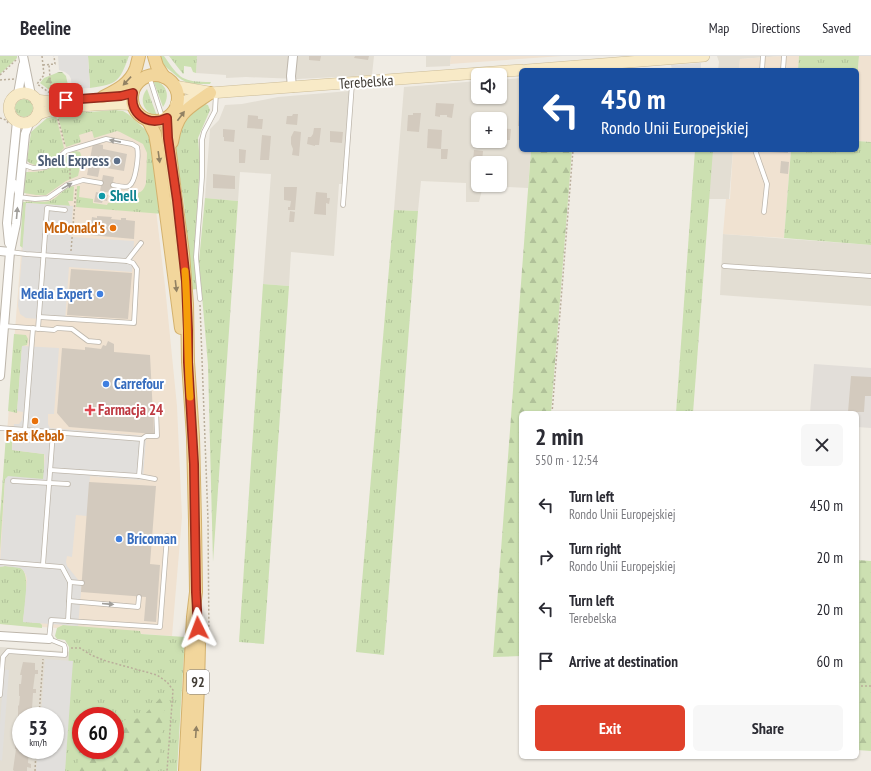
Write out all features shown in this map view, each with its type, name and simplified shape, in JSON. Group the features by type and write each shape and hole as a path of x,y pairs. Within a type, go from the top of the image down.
{"main road":[{"path":"141,56 147,77"},
{"path":"103,97 121,87 130,79 141,56"},
{"path":"154,56 164,77"},
{"path":"133,99 138,84 147,77 158,75 170,80 174,86 177,96 176,104 172,112 165,119 156,121 148,120"},
{"path":"170,151 175,126 180,118 188,108 213,93"},
{"name":"92","path":"133,99 139,116 148,120 157,144 181,331 188,362"},
{"name":"92","path":"165,119 185,268 188,331 188,362 194,478 199,669 194,771"},
{"name":"92","path":"185,771 193,617 196,592"}],"street":[{"path":"292,56 292,88"},
{"path":"552,68 704,56"},
{"path":"0,376 10,252 16,224 25,134 38,107 22,59"},
{"path":"10,252 7,223 14,156 8,119 9,100 22,59"},
{"name":"Terebelska","path":"176,104 213,93 519,70"},
{"name":"Terebelska","path":"174,86 213,93"},
{"path":"9,100 24,93 51,102 121,96 133,99"},
{"path":"8,119 23,122 42,112 52,109 121,103 133,99"},
{"path":"0,251 10,252"},
{"path":"0,636 49,639"}],"lane":[{"path":"762,68 763,56"},
{"path":"783,68 784,56"},
{"path":"147,77 165,119"},
{"path":"343,205 352,83"},
{"path":"200,299 196,257 202,177 202,140 204,132 215,111 213,93"},
{"path":"21,164 33,168 46,167 66,151 106,139 132,144 137,147 138,152 133,181 130,186 125,187 113,185"},
{"path":"756,152 767,184 764,212"},
{"path":"14,156 16,168 15,187 18,197 35,199 48,198 66,185 83,180 101,183"},
{"path":"25,430 36,328 39,316 47,208 65,210"},
{"path":"127,261 131,258 132,254 141,243"},
{"path":"10,252 44,256 127,261 135,265 138,271 134,323 39,316"},
{"path":"724,266 871,276"},
{"path":"4,326 54,330 57,328 72,329 88,342 99,342"},
{"path":"0,428 142,439 146,436 157,436 156,408"},
{"path":"43,566 53,432"},
{"path":"139,476 142,439"},
{"path":"50,470 139,476 154,479"},
{"path":"13,480 68,484"},
{"path":"0,695 3,657 8,651 65,655 64,645 49,639 51,620 160,627 167,536"},
{"path":"0,562 62,567 70,582 68,621"},
{"path":"70,582 82,583"},
{"path":"69,601 138,607 139,596"}],"path":[{"path":"42,56 44,75 38,84 50,92 52,90 49,65"},
{"path":"43,65 55,64 54,56"},
{"path":"0,75 22,59"},
{"path":"0,80 18,79"},
{"path":"552,411 573,152"},
{"path":"71,257 76,187"},
{"path":"200,299 208,520 209,644"},
{"path":"65,648 80,648 96,657 156,676 167,682 173,690 167,771"},
{"path":"40,657 43,659 43,662 40,707"},
{"path":"859,686 871,686"},
{"path":"35,771 36,759"}],"shaded area":[{"path":"58,56 88,56 90,88 72,89 69,75 59,70"},
{"path":"197,56 374,56 372,75 298,79 246,77 226,78 226,75 196,73"},
{"path":"426,56 451,56 450,66 426,67"},
{"path":"451,56 562,56 450,64"},
{"path":"717,56 782,56 740,59 739,68 718,68 719,62"},
{"path":"799,56 798,68 739,68 740,59"},
{"path":"859,56 871,56 871,142 859,141"},
{"path":"701,63 701,68 672,68 671,65"},
{"path":"519,78 519,152 531,152 528,188 507,187 507,156 471,156 471,192 482,192 479,202 466,202 466,183 421,181 418,211 394,210 404,87 471,82 471,104 507,104 507,79"},
{"path":"349,91 342,184 339,184 334,256 291,252 289,286 263,284 271,174 240,172 238,201 205,198 210,129 219,120 225,105 242,104 278,97"},
{"path":"80,115 148,142 177,406 182,517 172,636 0,624 0,522 25,202 32,132 56,117"},
{"path":"712,152 733,152 729,199 707,199"},
{"path":"733,152 791,152 784,238 723,234 726,199 730,199"},
{"path":"26,203 73,206 71,237 134,241 132,272 69,267 65,321 26,318 20,314 18,306"},
{"path":"723,234 871,245 871,306 720,295"},
{"path":"22,346 59,348 54,414 48,414 48,424 50,428 146,436 143,480 90,476 87,516 76,515 72,557 67,556 66,562 67,566 79,581 82,581 78,626 23,622 27,580 26,575 20,568 5,566 0,567 5,479 8,476 43,479 44,454 12,450 14,424 19,424 22,420 23,412 17,411"},
{"path":"814,364 871,368 871,428 859,427 859,411 810,411"},
{"path":"0,647 75,652 66,771 0,771"},
{"path":"45,659 73,661 65,771 36,771 37,759 64,759 64,707 42,707"},
{"path":"4,669 9,670 2,761 0,760 0,724"}],"green space":[{"path":"0,56 17,56 17,58 0,74"},
{"path":"88,56 129,56 123,71 116,80 106,85 90,88"},
{"path":"158,56 164,56 174,70 183,78 194,81 211,82 210,84 194,84 182,80 164,65"},
{"path":"169,56 197,56 196,73 193,72 191,67 184,66 183,74"},
{"path":"799,56 859,56 858,68 798,68"},
{"path":"62,72 66,76 69,90 48,89 40,83 44,78"},
{"path":"153,80 161,84 166,90 167,98 163,107"},
{"path":"147,89 157,116 149,112 144,106 143,97"},
{"path":"24,99 30,102 33,108 30,114 24,117 18,114 15,108 18,102"},
{"path":"201,105 208,105 210,110 198,138 200,164 194,258 197,289 189,290 185,214 175,140 177,129 183,120"},
{"path":"123,111 128,114 149,133 163,214 76,207 77,186 80,186 79,197 93,199 93,203 107,205 108,203 119,201 123,198 129,199 130,194 138,193 145,186 147,153 143,144 120,132 117,131 94,138 92,131 79,135 81,142 66,147 57,112"},
{"path":"56,116 64,148 56,156 42,165 32,164 27,161 31,132 47,118"},
{"path":"859,141 871,142 871,245 784,238 791,152 859,152"},
{"path":"76,151 80,152 82,158 78,176 66,181 46,195 24,193 26,172 49,169 69,154"},
{"path":"531,152 572,152 551,411 519,411 519,656 493,657"},
{"path":"695,152 713,152 693,411 676,411"},
{"path":"73,186 73,201 68,201 70,206 26,203 23,248 20,246 23,202 49,201 67,188"},
{"path":"205,198 238,201 213,562 208,365 199,261"},
{"path":"394,210 418,211 384,655 356,652"},
{"path":"263,284 289,286 264,644 239,642"},
{"path":"14,334 26,335 28,339 27,345 22,346 17,413 8,411"},
{"path":"8,434 12,436 12,450 44,454 44,479 5,479 0,551 0,517 6,435"},
{"path":"859,560 871,561 871,751 859,750"},
{"path":"5,566 21,568 26,577 23,622 40,623 42,628 0,624 0,567"},
{"path":"63,625 140,631 141,634 185,637 177,771 65,771 69,647 65,640 57,639 55,636 57,628"},
{"path":"166,692 158,771 77,771 78,759 124,759 124,721 141,718"}],"building":[{"path":"309,56 321,56 320,61 309,60"},
{"path":"355,56 369,56 368,60 354,58"},
{"path":"436,103 454,104 452,118 447,117 447,115 440,115 440,117 435,116"},
{"path":"413,113 421,113 419,132 407,131 408,115 413,115"},
{"path":"293,114 298,114 297,125 286,124 287,116 292,116"},
{"path":"248,115 258,116 258,119 263,119 262,129 247,128"},
{"path":"314,128 321,128 319,145 315,146 307,144 308,137 311,137 313,134"},
{"path":"223,129 235,130 234,142 224,141"},
{"path":"428,129 442,130 441,149 427,148"},
{"path":"507,129 511,129 510,140 507,140"},
{"path":"294,131 301,132 299,156 292,155 293,149 291,137"},
{"path":"330,131 343,132 342,143 330,142"},
{"path":"262,135 271,136 269,160 260,160"},
{"path":"93,143 103,145 103,149 127,154 124,171 100,167 98,177 87,175"},
{"path":"239,149 246,150 245,163 239,163"},
{"path":"441,149 448,149 447,159 441,159"},
{"path":"474,150 483,151 483,156 473,156"},
{"path":"781,161 789,162 788,174 780,173"},
{"path":"213,174 235,176 235,189 213,188"},
{"path":"103,175 114,177 111,193 100,191"},
{"path":"284,187 297,187 295,210 288,210 291,201 284,200"},
{"name":"Shell","path":"96,192 108,195 107,201 103,200 102,203 94,202"},
{"path":"316,192 327,193 327,198 330,198 329,204 326,203 326,215 314,214"},
{"path":"290,211 295,212 294,222 289,222"},
{"name":"McDonald's","path":"97,216 112,217 111,219 121,220 121,218 126,218 126,220 135,221 134,239 90,235 92,217 97,218"},
{"name":"Media Expert","path":"71,269 132,273 128,319 67,315"},
{"name":"Carrefour","path":"108,341 114,344 114,352 150,355 154,434 69,427 57,413 62,348 85,350 85,347 101,349 103,345 106,346"},
{"path":"851,376 871,377 871,396 865,396 864,412 848,411"},
{"name":"Bricoman","path":"89,482 156,486 150,564 160,565 156,622 144,621 146,597 81,592"},
{"path":"23,662 35,663 35,670 38,670 38,674 35,674 33,689 36,689 36,693 33,693 32,707 18,707 20,696 19,684 21,684 22,675 20,675"},
{"path":"15,759 28,759 28,763 31,764 31,768 27,767 27,771 13,770"}],"slow traffic":[{"path":"185,271 190,397"}],"place":[{"name":"Shell Express","path":"117,161"},
{"name":"Shell","path":"102,196"},
{"name":"McDonald's","path":"113,228"},
{"name":"Media Expert","path":"100,294"},
{"name":"Carrefour","path":"106,384"},
{"name":"Farmacja 24","path":"90,410"},
{"name":"Fast Kebab","path":"35,421"},
{"name":"Bricoman","path":"119,539"}],"route":[{"path":"66,100 121,96 133,93 133,105 139,116 148,120 156,121 167,118 168,138 186,281 188,362 194,464 198,628"}]}
